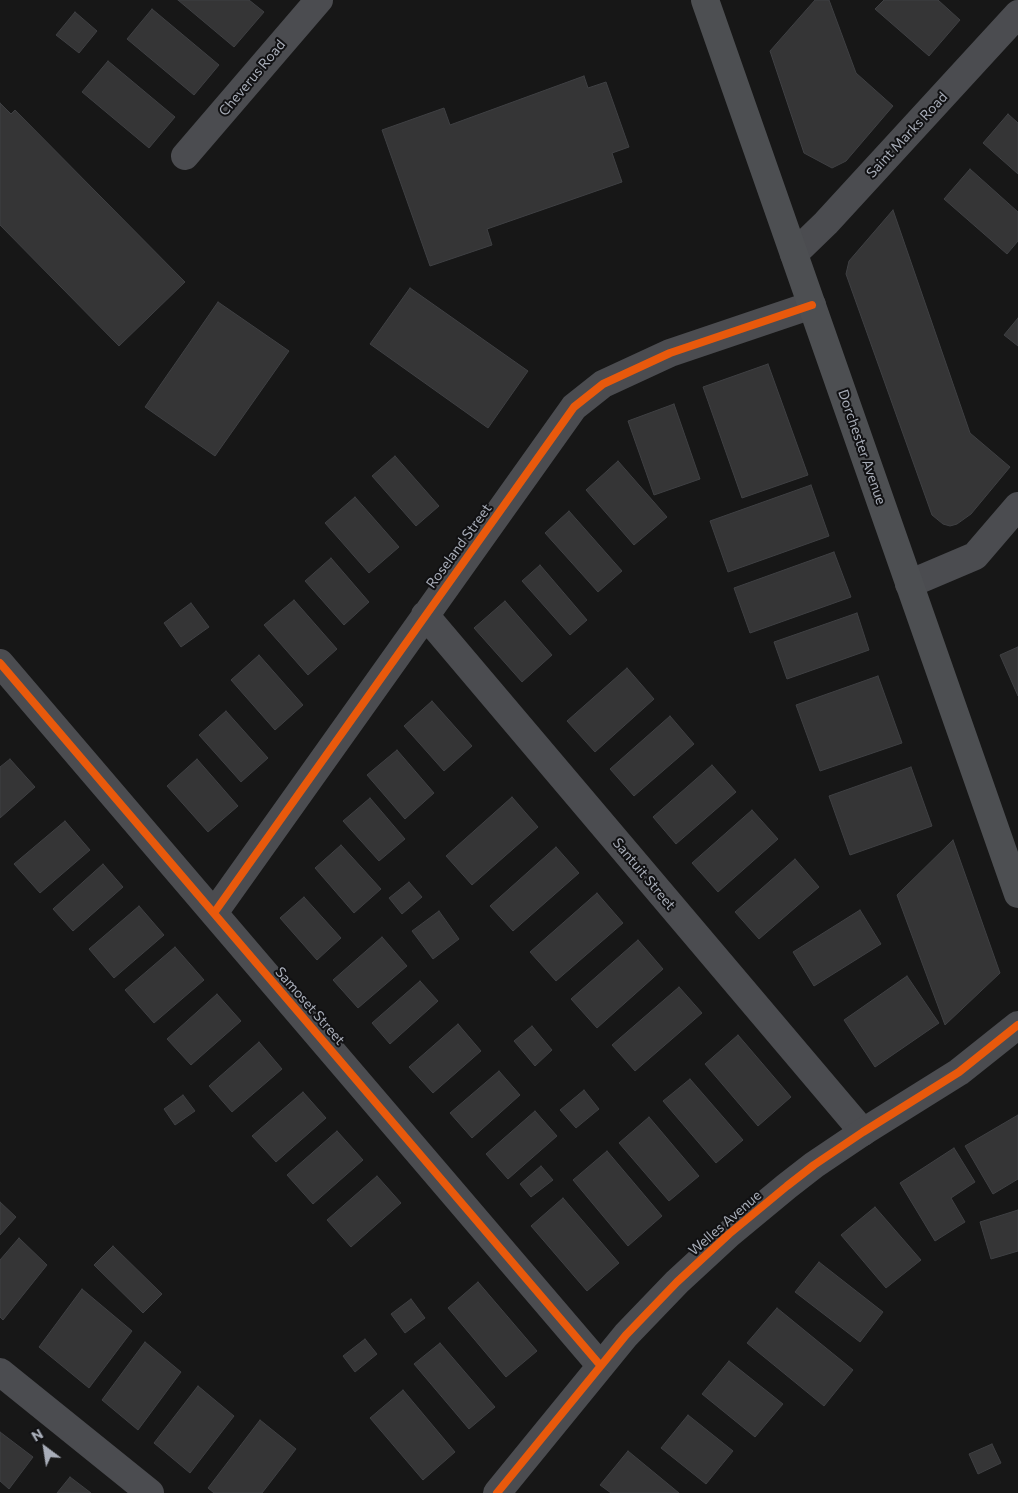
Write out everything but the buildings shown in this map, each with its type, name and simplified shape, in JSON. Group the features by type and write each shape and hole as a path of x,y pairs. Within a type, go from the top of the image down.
{"main road":[{"name":"Dorchester Avenue","path":"706,0 1018,894"}],"street":[{"name":"Cheverus Road","path":"185,156 319,0"},
{"name":"Saint Marks Road","path":"794,254 826,223 1018,14"},
{"name":"Roseland Street","path":"214,913 574,406 603,384 670,353 812,305"},
{"path":"910,584 974,556 1018,506"},
{"name":"Santuit Street","path":"425,615 863,1132"},
{"name":"Samoset Street","path":"0,663 600,1365"},
{"name":"Welles Avenue","path":"497,1493 600,1365 665,1294 729,1234 787,1186 863,1132 959,1072 1018,1025"},
{"path":"0,1372 150,1493"}],"cycle path":[{"path":"214,913 574,407 603,384 670,353 812,305"},
{"path":"0,663 600,1365"},
{"path":"497,1493 626,1335 677,1282 729,1234 814,1165 959,1072 1018,1025"}]}
